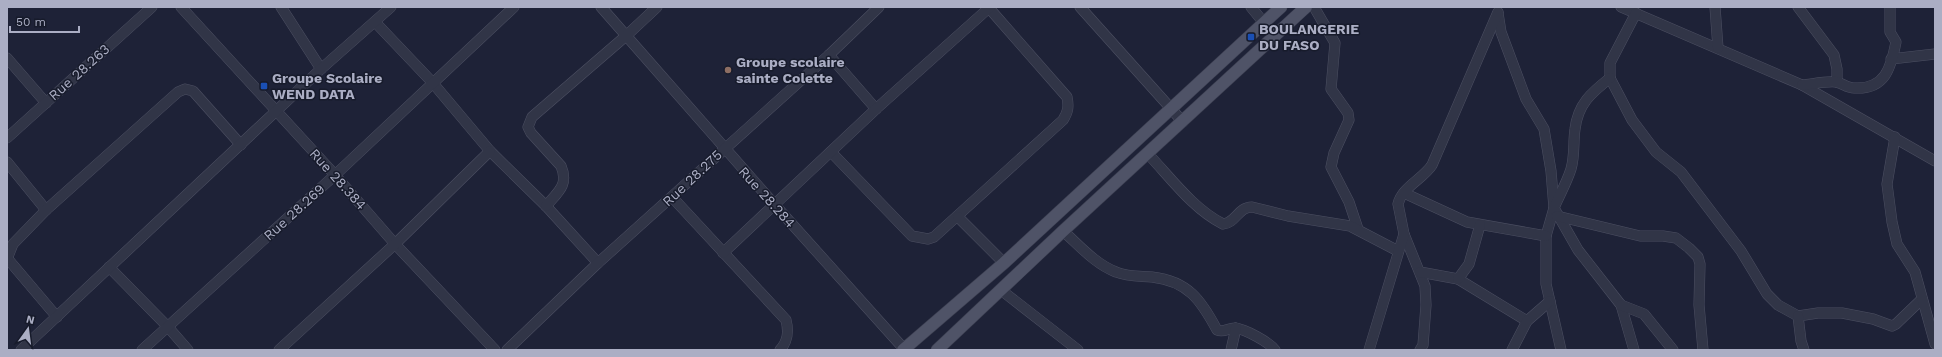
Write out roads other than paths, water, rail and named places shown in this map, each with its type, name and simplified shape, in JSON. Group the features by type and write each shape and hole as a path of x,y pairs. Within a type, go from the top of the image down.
{"main road":[{"path":"904,350 1004,263 1282,7"},
{"path":"937,350 1063,231 1306,7"}],"street":[{"name":"Rue 28.263","path":"7,138 152,7"},
{"name":"Rue 28.384","path":"181,7 335,175 395,244 495,350"},
{"path":"281,7 321,69"},
{"path":"21,350 241,145 276,110 391,7"},
{"name":"Rue 28.269","path":"142,350 335,175 432,82 514,7"},
{"name":"Rue 28.284","path":"601,7 904,350"},
{"path":"546,206 563,185 564,172 561,166 531,133 528,127 528,122 657,7"},
{"name":"Rue 28.275","path":"507,350 598,263 829,55 879,7"},
{"path":"723,253 876,109 990,7 1067,97 1069,105 1068,112 1063,120 958,217 928,239 912,236 831,152"},
{"path":"1080,7 1183,122"},
{"path":"1251,7 1264,23"},
{"path":"1314,7 1335,43 1331,88 1348,113 1349,120 1336,150 1331,167 1349,202 1358,229"},
{"path":"1621,7 1636,13 1648,12 1718,48 1802,85 1935,161"},
{"path":"1715,7 1718,48"},
{"path":"1798,7 1834,55 1837,69 1837,82"},
{"path":"1802,85 1837,82 1854,88 1864,88 1875,85 1886,76 1896,42 1890,32 1890,7"},
{"path":"1420,350 1423,345 1426,305 1424,286 1420,272 1404,234 1398,204 1404,193 1432,165 1498,10"},
{"path":"1498,10 1501,32 1526,99 1544,129 1556,212 1578,250 1621,305 1634,350"},
{"path":"1636,13 1610,63 1610,78 1632,120 1656,152 1681,172 1744,256 1767,294 1778,305 1798,316 1818,313 1842,313 1873,319 1892,326 1896,324 1922,298"},
{"path":"375,22 432,82 490,152 546,206 598,263"},
{"path":"1891,59 1935,54"},
{"path":"829,55 876,109"},
{"path":"7,58 46,103"},
{"path":"1560,349 1546,280 1546,236 1571,170 1575,152 1575,129 1581,108 1590,94 1610,78"},
{"path":"56,316 7,259 13,244 46,210 178,92 185,89 193,91 241,145"},
{"path":"1895,137 1887,184 1892,222 1897,244 1915,272 1935,344"},
{"path":"280,350 395,244 490,152"},
{"path":"1148,154 1169,176 1178,189 1215,220 1223,224 1233,221 1241,211 1250,206 1295,217 1350,226 1398,251"},
{"path":"7,162 46,210"},
{"path":"1404,193 1463,220 1480,225 1546,236"},
{"path":"672,197 786,320 788,335 780,350"},
{"path":"1556,212 1640,236 1663,236 1676,238 1689,248 1698,257 1700,264 1699,305 1703,350"},
{"path":"958,217 1004,263"},
{"path":"1458,279 1468,264 1480,225"},
{"path":"1063,231 1099,263 1116,272 1132,277 1151,277 1175,282 1203,305 1219,331 1236,328 1266,341 1274,350"},
{"path":"1369,350 1404,234"},
{"path":"110,267 188,350"},
{"path":"1420,272 1458,279 1527,321"},
{"path":"1001,290 1078,350"},
{"path":"1512,350 1527,321 1550,301"},
{"path":"1621,305 1644,314 1673,350"},
{"path":"1798,316 1800,341 1804,350"},
{"path":"1231,350 1236,328"}],"place":[{"name":"BOULANGERIE DU FASO","path":"1251,37"},
{"name":"Groupe scolaire sainte Colette","path":"728,70"},
{"name":"Groupe Scolaire WEND DATA","path":"264,86"}]}
